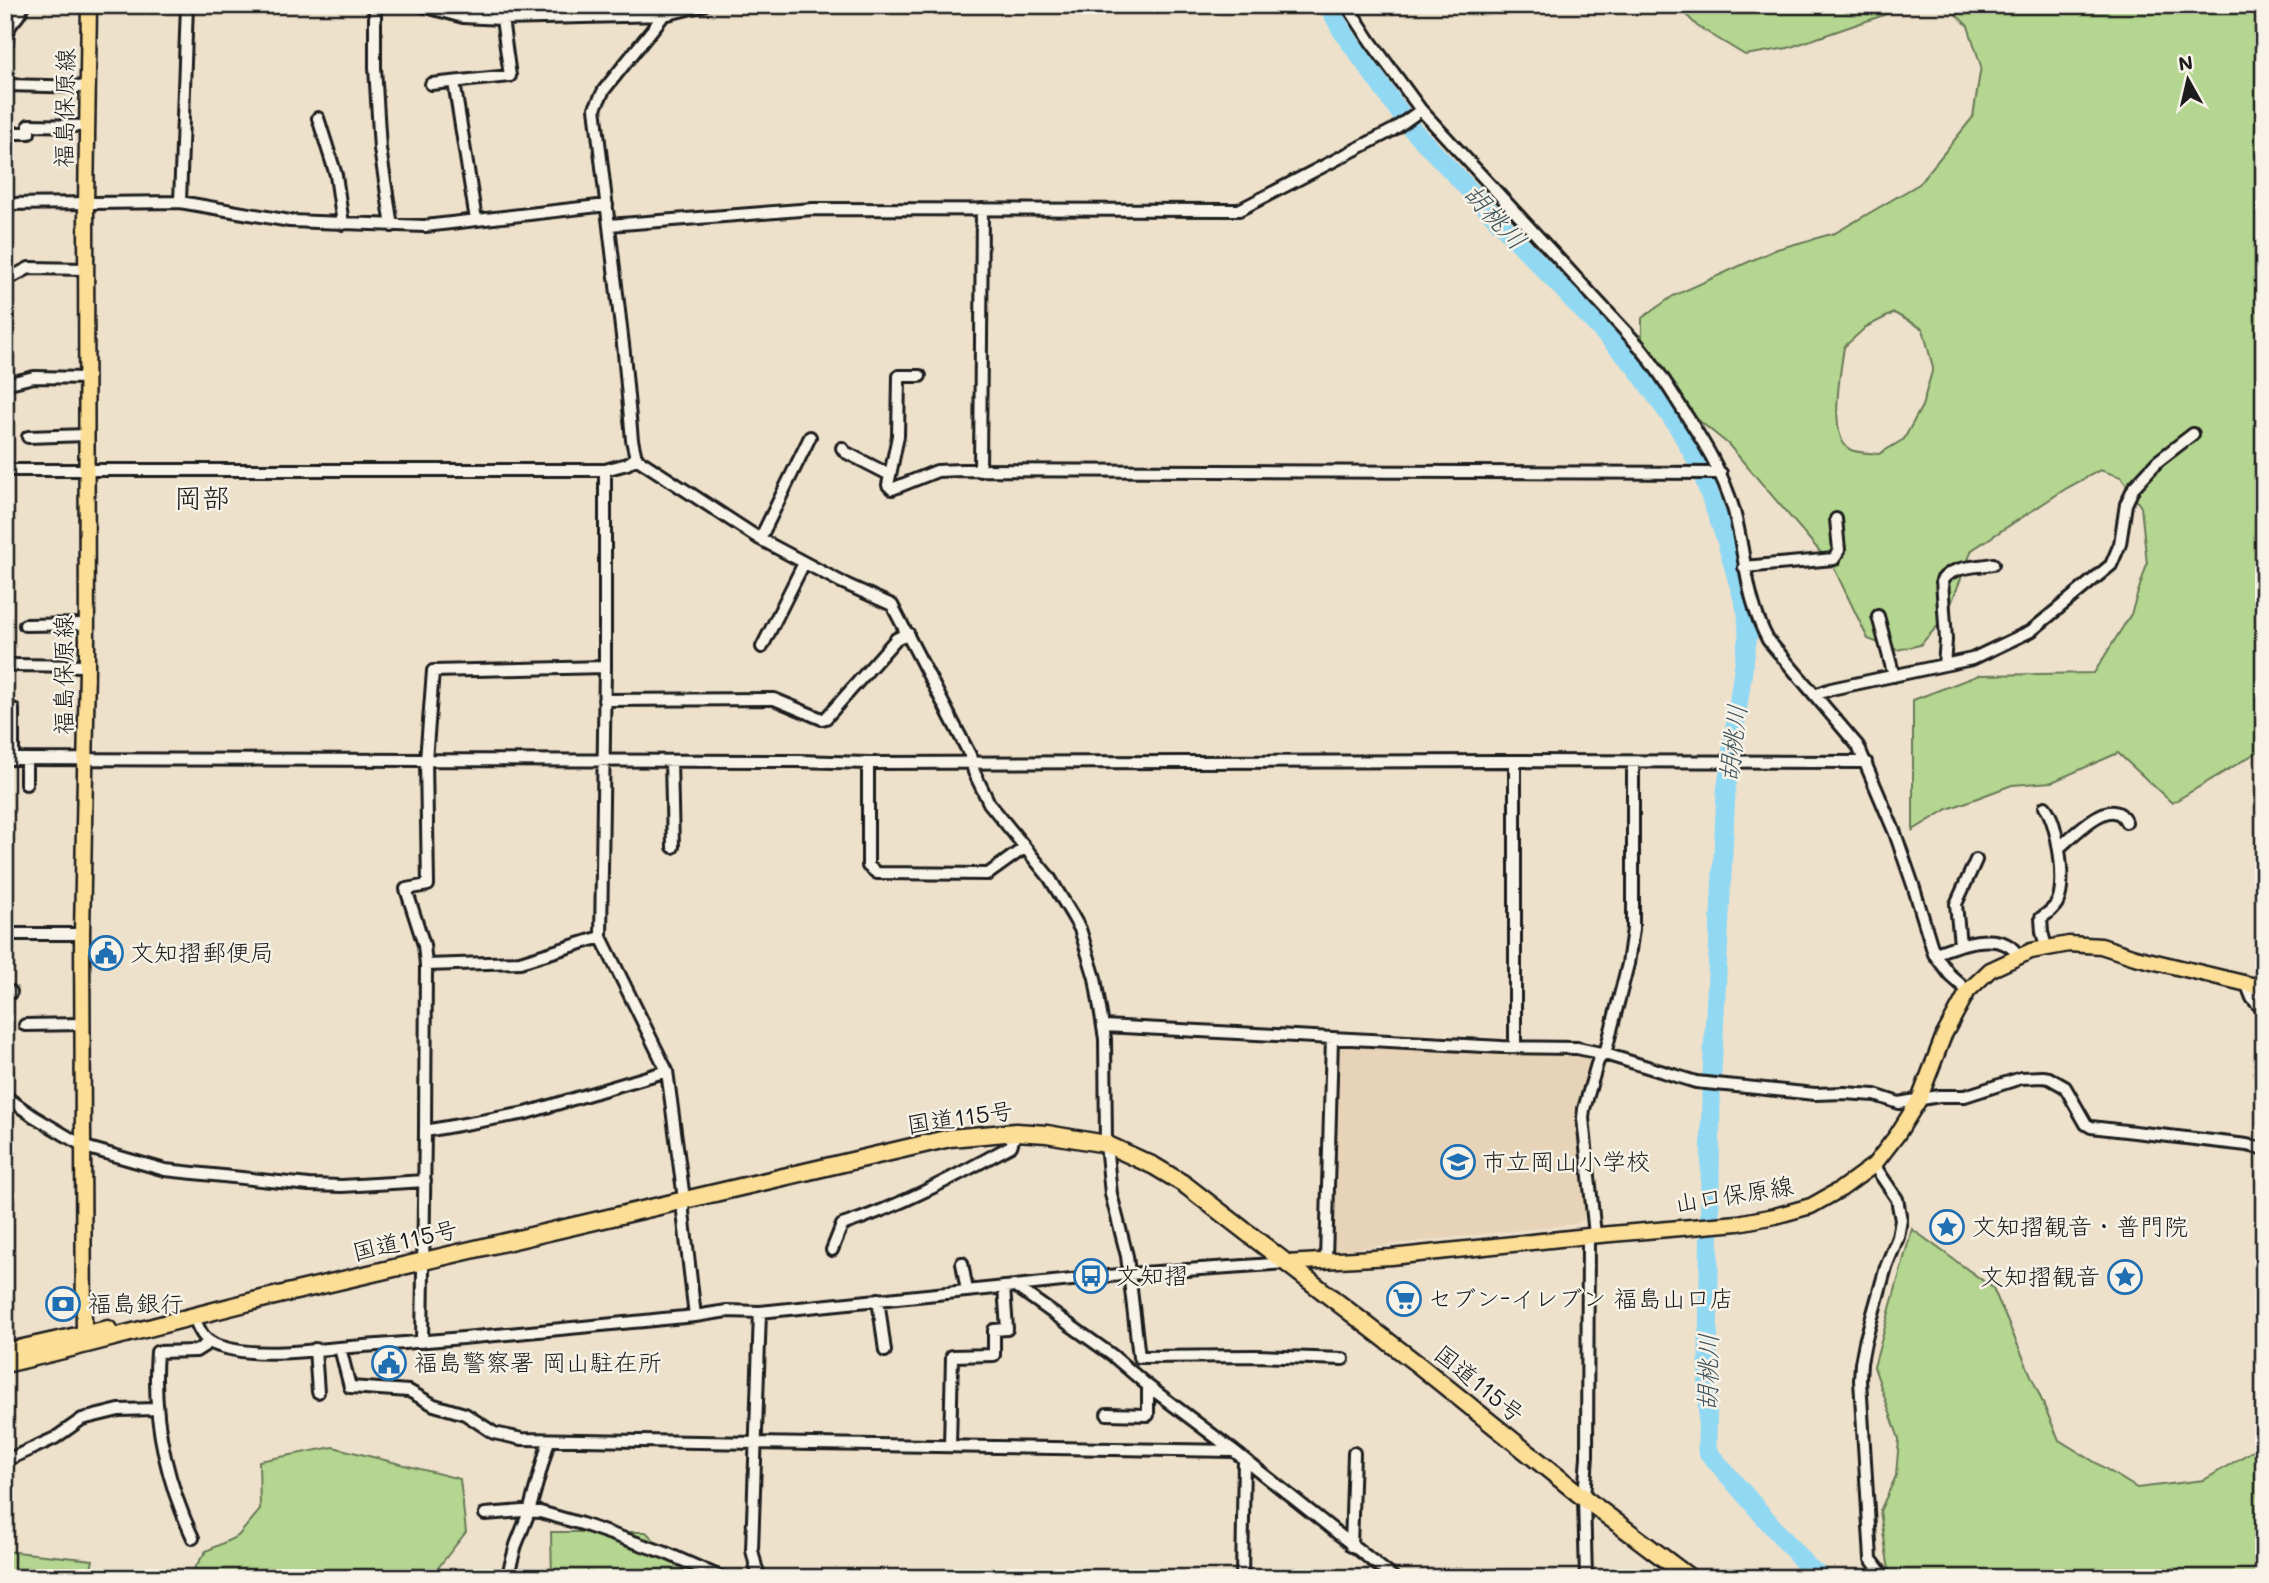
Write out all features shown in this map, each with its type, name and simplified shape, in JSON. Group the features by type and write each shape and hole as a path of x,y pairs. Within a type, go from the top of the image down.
{"highway":[{"name":"国道115号","path":"5,1352 84,1339 193,1315 950,1138 1016,1132 1047,1134 1106,1144 1154,1166 1184,1184 1690,1578"},
{"name":"国道115号","path":"5,1364 84,1339"}],"main road":[{"name":"福島保原線","path":"84,1339 82,934 87,666 86,204 89,5"},
{"name":"山口保原線","path":"1286,1264 1391,1257 1591,1235 1738,1223 1811,1206 1841,1189 1874,1165 1897,1135 1919,1100 1944,1035 1968,991 1990,970 2018,956 2046,947 2069,944 2101,946 2264,988"}],"street":[{"path":"7,43 9,26 21,14 23,5"},
{"path":"180,202 187,5"},
{"path":"374,5 380,149 392,226"},
{"path":"419,5 463,18 502,19 666,10 704,5"},
{"path":"1347,5 1421,110 1639,346 1669,387 1714,458 1735,516 1744,567 1758,619 1768,640 1851,736 1866,762 1895,833 1934,954 1950,975 1968,991"},
{"path":"666,10 596,104 595,113 636,458 760,539 891,605 908,633 972,761 974,772 989,803 1049,877 1080,929 1095,978 1104,1026 1106,1144 1111,1194 1127,1256 1148,1415 1107,1415"},
{"path":"431,84 510,76 502,19"},
{"path":"454,82 476,220"},
{"path":"5,85 88,87"},
{"path":"609,225 813,209 1239,210 1393,130 1421,110"},
{"path":"318,118 336,175 343,224"},
{"path":"8,133 29,133 29,125 87,126"},
{"path":"5,204 180,202 290,221 392,226 425,226 607,205"},
{"path":"980,471 982,208"},
{"path":"8,279 29,268 87,269"},
{"path":"920,376 899,376 898,436 888,485 892,489 937,471 1721,473"},
{"path":"5,384 34,377 88,378"},
{"path":"1815,695 1972,659 2031,631 2111,565 2120,544 2126,504 2133,487 2158,461 2193,434"},
{"path":"28,437 86,435"},
{"path":"760,539 810,437"},
{"path":"842,448 890,475"},
{"path":"5,470 605,470 627,464 636,458"},
{"path":"605,470 601,937 667,1070 684,1199 683,1212 695,1316"},
{"path":"1744,567 1835,559 1839,550 1836,519"},
{"path":"762,647 804,563"},
{"path":"1944,665 1946,640 1942,580 1955,570 1993,565"},
{"path":"1878,616 1894,676"},
{"path":"24,625 87,624"},
{"path":"604,700 774,699 822,719 826,718 896,639 908,633"},
{"path":"11,665 87,666"},
{"path":"422,1342 426,965 424,945 406,889 428,885 426,760 433,671 605,667"},
{"path":"13,709 9,759 868,763 1866,762"},
{"path":"26,759 26,785"},
{"path":"671,761 673,847"},
{"path":"1515,761 1515,1047"},
{"path":"1586,1578 1584,1498 1591,1235 1583,1118 1597,1064 1605,1054 1628,964 1633,929 1633,762"},
{"path":"868,763 867,859 868,866 877,873 988,874 1024,848"},
{"path":"2045,807 2052,815 2059,848 2058,901 2052,911 2041,918 2040,924 2046,947"},
{"path":"2059,848 2100,814 2117,812 2126,822"},
{"path":"1960,944 1956,904 1976,860"},
{"path":"5,934 82,934"},
{"path":"426,965 520,962 601,937"},
{"path":"1934,954 1960,944 1981,941 2000,943 2015,949 2018,956"},
{"path":"2247,985 2252,998 2264,1011"},
{"path":"25,1025 82,1024"},
{"path":"1104,1026 1577,1048 1696,1082 1815,1094 1875,1095 1899,1102 1939,1096 1965,1096 2021,1078 2043,1077 2065,1087 2086,1124 2091,1127 2264,1149"},
{"path":"1326,1261 1332,1038"},
{"path":"425,1131 526,1112 667,1070"},
{"path":"5,1096 85,1147 164,1170 320,1185 425,1181"},
{"path":"832,1250 842,1225 889,1208 999,1153 1011,1146 1016,1132"},
{"path":"1874,1165 1897,1199 1901,1220 1865,1342 1860,1380 1871,1559 1885,1578"},
{"path":"962,1263 967,1291"},
{"path":"193,1315 201,1333 209,1342 230,1349 252,1352 340,1348 727,1311 760,1312 1128,1274 1286,1264"},
{"path":"1010,1287 1075,1327 1394,1578"},
{"path":"950,1446 952,1356 994,1355 994,1330 1007,1329 1010,1287"},
{"path":"878,1299 885,1351"},
{"path":"760,1312 752,1550 761,1578"},
{"path":"193,1538 175,1494 160,1435 156,1409 157,1352 196,1351 209,1342"},
{"path":"340,1348 350,1387 409,1391 434,1405 465,1414 494,1433 522,1439 1234,1451"},
{"path":"315,1349 317,1392"},
{"path":"1139,1357 1256,1356 1343,1359"},
{"path":"5,1461 55,1438 82,1419 119,1410 156,1409"},
{"path":"507,1578 516,1545 530,1511 549,1440"},
{"path":"1351,1546 1354,1453"},
{"path":"1242,1578 1244,1460"},
{"path":"485,1514 540,1512 666,1553 723,1578"}],"shaded area":[{"name":"市立岡山小学校","path":"1341,1043 1573,1053 1587,1056 1591,1066 1578,1110 1585,1218 1576,1224 1333,1251 1336,1047"}],"green space":[{"path":"1677,5 1913,5 1788,48 1745,55 1697,26"},
{"path":"1946,5 2264,5 2264,748 2172,803 2118,753 2052,782 2012,785 1948,809 1913,830 1913,700 1979,675 2094,673 2131,614 2147,564 2141,507 2121,477 2100,470 2067,488 1972,550 1946,617 1920,645 1897,650 1868,639 1834,568 1728,444 1649,380 1642,342 1642,318 1673,296 1777,249 1835,233 1919,184 1973,117 1981,66 1968,26","holes":["1894,313 1923,329 1933,368 1922,406 1904,439 1879,454 1851,450 1839,432 1837,418 1844,347 1866,327"]},
{"path":"1912,1229 1993,1288 2059,1440 2137,1488 2204,1480 2264,1444 2264,1578 1890,1578 1880,1511 1896,1476 1899,1439 1874,1367"},
{"path":"333,1447 460,1479 466,1532 430,1578 188,1578 206,1551 238,1536 260,1510 259,1461"},
{"path":"551,1532 646,1532 692,1578 552,1578"},
{"path":"5,1551 93,1560 89,1578 5,1578"}],"waterway":[{"name":"胡桃川","path":"1328,5 1342,31 1411,128 1635,366 1678,427 1699,465 1725,537 1747,613 1748,634 1726,792 1711,1093 1707,1451 1807,1566 1822,1578"}],"place":[{"name":"文知摺郵便局","path":"106,953"},
{"name":"市立岡山小学校","path":"1458,1162"},
{"name":"文知摺観音・普門院","path":"1947,1227"},
{"name":"文知摺","path":"1091,1276"},
{"name":"文知摺観音","path":"2125,1277"},
{"name":"セブン-イレブン 福島山口店","path":"1404,1299"},
{"name":"福島銀行","path":"63,1304"},
{"name":"福島警察署 岡山駐在所","path":"389,1363"}],"district":[{"name":"岡部","path":"202,498"}]}
